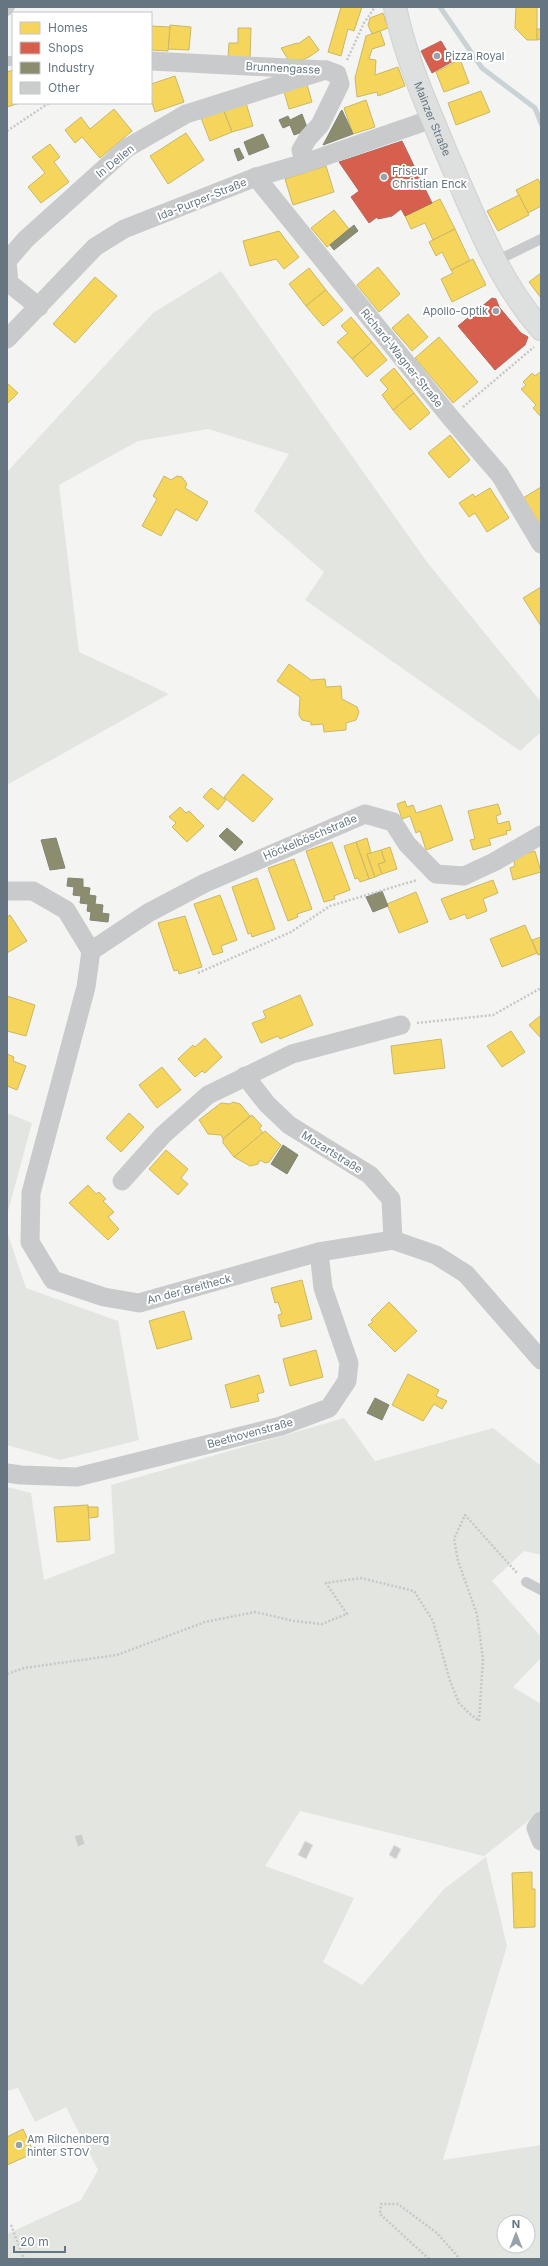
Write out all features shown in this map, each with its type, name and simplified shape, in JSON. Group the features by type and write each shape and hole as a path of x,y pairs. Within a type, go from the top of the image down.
{"main road":[{"name":"Mainzer Straße","path":"395,7 401,37 432,119 494,262 514,294 538,338"}],"street":[{"name":"Brunnengasse","path":"152,61 332,74"},
{"path":"305,163 301,150 308,138 320,125 340,84 332,74"},
{"name":"In Dellen","path":"39,307 9,282 7,261 26,239 126,148 186,114 332,74"},
{"name":"Ida-Purper-Straße","path":"7,339 95,247 124,230 256,177 305,163 432,119"},
{"name":"Richard-Wagner-Straße","path":"256,177 450,417 500,475 541,544"},
{"name":"Höckelböschstraße","path":"91,951 148,913 205,883 365,814 392,822 407,844 436,874"},
{"path":"436,874 464,876 494,862 541,835"},
{"path":"7,890 33,891 66,910 91,951"},
{"name":"An der Breitheck","path":"91,951 86,987 31,1193 30,1242 54,1280 104,1297 139,1303 319,1252 393,1240 436,1255 466,1274 541,1360"},
{"path":"122,1180 163,1135 208,1095 292,1054 401,1025"},
{"name":"Mozartstraße","path":"245,1076 267,1104 289,1125 370,1175 391,1199 393,1240"},
{"name":"Beethovenstraße","path":"7,1473 22,1476 77,1477 281,1426 329,1408 347,1381 349,1363 323,1288 319,1252"},
{"path":"541,1821 536,1828 541,1841"}],"lane":[{"path":"7,11 10,7"},
{"path":"494,262 541,239"},
{"path":"526,1582 541,1590"}],"path":[{"path":"332,74 375,7"},
{"path":"7,131 48,104"},
{"path":"450,417 538,338"},
{"path":"198,973 291,932 330,906 436,874"},
{"path":"401,1025 493,1014 541,988"},
{"path":"7,1674 24,1668 117,1655 205,1622 255,1612 294,1621 322,1624 347,1614 326,1583 361,1578 414,1591 433,1621 450,1681 459,1703 468,1713 479,1720 483,1659 477,1614 458,1561 454,1539 465,1515 526,1582"},
{"path":"429,2259 380,2214 381,2204 398,2204 437,2233 460,2259"},
{"path":"11,2225 24,2259"}],"shaded area":[{"path":"221,271 427,562 541,702 541,732 520,751 305,600 324,572 254,511 289,454 208,429 138,441 59,485 79,652 169,694 7,785 7,472 153,313"},
{"path":"7,1113 32,1123 7,1215"},
{"path":"7,1232 26,1288 118,1321 139,1440 60,1460 7,1445"},
{"path":"344,1418 375,1461 493,1428 541,1466 541,1555 524,1551 492,1581 541,1637 541,1658 513,1687 541,1704 541,1811 484,1856 300,1811 265,1866 354,1898 323,1962 362,1985 444,1889 486,1857 507,1946 443,2160 541,2145 541,2259 7,2259 7,2234 81,2200 98,2170 66,2107 35,2122 18,2088 7,2091 7,1487 31,1493 44,1580 115,1553 111,1485"}],"building: Homes":[{"path":"341,7 362,7 354,31 348,29 341,56 328,52"},
{"path":"516,7 537,7 537,40 527,40 515,28"},
{"path":"383,13 388,28 372,34 368,25 370,18"},
{"path":"170,25 191,27 189,50 168,49"},
{"path":"152,26 170,27 168,51 152,50"},
{"path":"238,28 251,28 250,58 228,58 229,43 238,43"},
{"path":"537,29 541,29 541,39 537,40"},
{"path":"380,31 385,45 372,49 369,59 376,60 375,75 398,67 405,86 378,96 377,92 357,97 355,78 366,36"},
{"path":"309,36 319,50 309,57 291,64 281,48 297,43 298,44"},
{"path":"460,59 469,83 444,92 436,72"},
{"path":"12,70 12,104 17,104 7,107 7,72"},
{"path":"175,76 184,102 155,112 152,102 152,84"},
{"path":"306,81 312,102 289,109 283,88"},
{"path":"481,91 490,112 456,125 448,103"},
{"path":"366,100 375,127 353,134 344,108"},
{"path":"246,103 253,126 232,132 223,109"},
{"path":"114,109 132,131 100,158 82,137 75,143 65,130 81,117 90,129"},
{"path":"223,109 232,132 210,141 201,118"},
{"path":"186,133 204,160 168,184 150,156"},
{"path":"50,144 60,157 54,162 69,182 41,203 28,187 45,173 32,157"},
{"path":"326,166 334,192 293,205 285,179"},
{"path":"538,179 541,185 541,206 528,213 516,190"},
{"path":"519,195 529,215 498,231 487,211"},
{"path":"440,199 455,229 433,240 425,223 411,229 405,216"},
{"path":"334,210 349,229 327,247 311,228"},
{"path":"455,229 470,261 451,270 442,252 436,256 429,242"},
{"path":"279,231 299,257 284,269 276,259 250,266 243,241"},
{"path":"473,259 486,285 452,302 441,279 453,273 451,270"},
{"path":"378,267 400,294 379,312 357,285"},
{"path":"309,268 326,290 306,306 289,284"},
{"path":"541,273 541,298 529,282"},
{"path":"95,277 117,296 75,343 53,324"},
{"path":"326,290 343,310 323,326 306,306"},
{"path":"408,314 428,337 412,351 392,328"},
{"path":"351,317 372,342 352,359 337,342 348,333 341,326"},
{"path":"439,337 478,382 453,403 415,358"},
{"path":"372,342 387,360 367,377 352,359"},
{"path":"394,368 414,393 393,410 382,395 388,389 380,380"},
{"path":"540,372 541,417 533,408 536,405 521,389 526,385 523,382 532,373 535,376"},
{"path":"7,383 18,393 7,404"},
{"path":"414,393 430,413 410,430 393,410"},
{"path":"450,435 470,460 449,478 428,453"},
{"path":"164,476 171,480 177,476 182,477 187,484 185,488 208,502 197,521 176,509 161,536 142,526 157,499 153,496"},
{"path":"541,487 541,527 523,498"},
{"path":"490,488 509,518 487,532 475,513 469,517 459,503 473,494 475,497"},
{"path":"541,587 541,626 523,598"},
{"path":"289,664 311,680 325,679 326,687 341,686 342,699 357,707 359,712 356,720 346,723 346,730 324,732 323,724 311,725 311,722 302,720 299,715 300,697 277,681"},
{"path":"243,774 273,799 253,822 224,797"},
{"path":"211,788 226,800 218,810 203,797"},
{"path":"405,801 407,807 413,805 416,813 441,805 453,840 426,850 420,831 416,833 410,816 402,819 397,804"},
{"path":"498,804 501,814 496,816 498,824 509,821 511,830 506,831 507,834 489,839 491,845 473,850 470,840 475,839 468,811"},
{"path":"180,807 186,813 189,811 204,826 187,842 172,827 176,823 169,817"},
{"path":"367,838 371,853 367,854 375,877 369,879 356,842"},
{"path":"332,842 350,890 334,896 335,899 324,902 306,851"},
{"path":"356,842 369,879 360,882 358,878 355,879 344,846"},
{"path":"390,847 397,869 382,874 378,864 385,862 381,850"},
{"path":"381,850 385,862 378,864 382,874 375,877 367,854"},
{"path":"535,851 541,872 513,880 510,868 515,866 513,857"},
{"path":"294,859 312,909 297,914 298,917 288,921 268,868"},
{"path":"257,878 275,929 252,937 251,933 248,934 232,887"},
{"path":"493,880 498,893 483,899 487,911 467,919 465,914 450,920 441,899"},
{"path":"416,892 428,922 399,933 387,904"},
{"path":"220,895 237,940 221,946 223,952 213,955 194,904"},
{"path":"10,915 27,941 7,953 7,917"},
{"path":"185,916 202,967 179,974 178,970 174,971 158,923"},
{"path":"525,925 537,953 502,967 490,939"},
{"path":"541,937 541,954 538,955 532,940"},
{"path":"300,995 313,1025 280,1039 278,1036 261,1043 252,1023 266,1018 263,1011"},
{"path":"7,996 35,1005 26,1036 7,1031"},
{"path":"541,1015 541,1038 529,1025"},
{"path":"511,1031 525,1052 502,1067 487,1046"},
{"path":"205,1038 222,1057 205,1073 202,1071 195,1077 178,1059 193,1045 195,1047"},
{"path":"441,1039 445,1068 394,1074 391,1046"},
{"path":"7,1054 14,1057 13,1061 26,1066 17,1090 7,1086"},
{"path":"162,1067 181,1090 157,1108 139,1085"},
{"path":"233,1102 240,1104 250,1116 223,1139 221,1135 208,1134 199,1120 221,1103 230,1104"},
{"path":"129,1113 144,1127 121,1152 106,1138"},
{"path":"252,1115 262,1126 259,1128 263,1133 234,1157 223,1143 223,1139"},
{"path":"265,1131 281,1145 269,1162 265,1163 260,1160 258,1164 250,1166 234,1157"},
{"path":"166,1150 188,1169 181,1178 188,1184 178,1195 149,1169"},
{"path":"88,1185 96,1194 99,1192 106,1199 103,1201 114,1212 108,1217 119,1229 108,1240 69,1203"},
{"path":"302,1280 312,1319 281,1327 278,1315 282,1314 278,1302 275,1303 271,1288"},
{"path":"389,1302 417,1331 395,1352 368,1325 373,1322 371,1320"},
{"path":"184,1311 192,1339 157,1349 149,1321"},
{"path":"316,1350 323,1377 290,1386 283,1359"},
{"path":"408,1374 439,1390 436,1396 447,1401 442,1409 434,1404 423,1421 392,1405"},
{"path":"259,1375 264,1392 257,1394 259,1401 231,1408 225,1385"},
{"path":"88,1505 90,1540 57,1542 54,1507"},
{"path":"88,1507 98,1507 98,1517 89,1518"},
{"path":"532,1872 532,1889 535,1889 535,1927 514,1928 512,1873"},
{"name":"Am Rilchenberg hinter STOV","path":"23,2129 34,2153 7,2165 7,2137"}],"building: Shops":[{"name":"Pizza Royal","path":"441,41 453,61 432,73 421,51"},
{"name":"Friseur Christian Enck","path":"402,141 432,203 405,216 401,209 392,216 378,219 377,217 369,223 351,197 359,191 339,162"},
{"path":"492,298 496,299 499,307 521,333 528,337 525,345 495,370 458,326"}],"building: Industry":[{"path":"342,110 353,134 323,145 341,111"},
{"path":"302,114 308,130 294,135 290,125 283,128 279,120 288,116 290,120"},
{"path":"263,134 269,147 249,155 244,142"},
{"path":"239,148 244,158 238,161 234,150"},
{"path":"354,225 358,231 334,250 330,245"},
{"path":"227,828 243,842 235,851 219,836"},
{"path":"56,838 65,868 50,870 41,840"},
{"path":"68,878 83,879 83,887 90,888 89,895 96,896 95,904 103,905 102,913 109,914 108,922 90,920 91,912 87,911 88,904 80,903 81,896 73,895 74,887 67,886"},
{"path":"382,891 388,906 373,912 366,897"},
{"path":"283,1145 298,1155 287,1174 271,1164"},
{"path":"375,1398 389,1405 382,1420 367,1413"}],"building: Other":[{"path":"82,1834 85,1844 78,1847 74,1836"},
{"path":"305,1841 313,1845 306,1859 298,1855"},
{"path":"394,1845 401,1849 396,1859 389,1855"}],"waterway":[{"path":"440,7 482,68 535,108 541,123"}],"place":[{"name":"Pizza Royal","path":"437,56"},
{"name":"Friseur Christian Enck","path":"384,177"},
{"name":"Apollo-Optik","path":"496,311"},
{"name":"Am Rilchenberg hinter STOV","path":"19,2145"}]}
